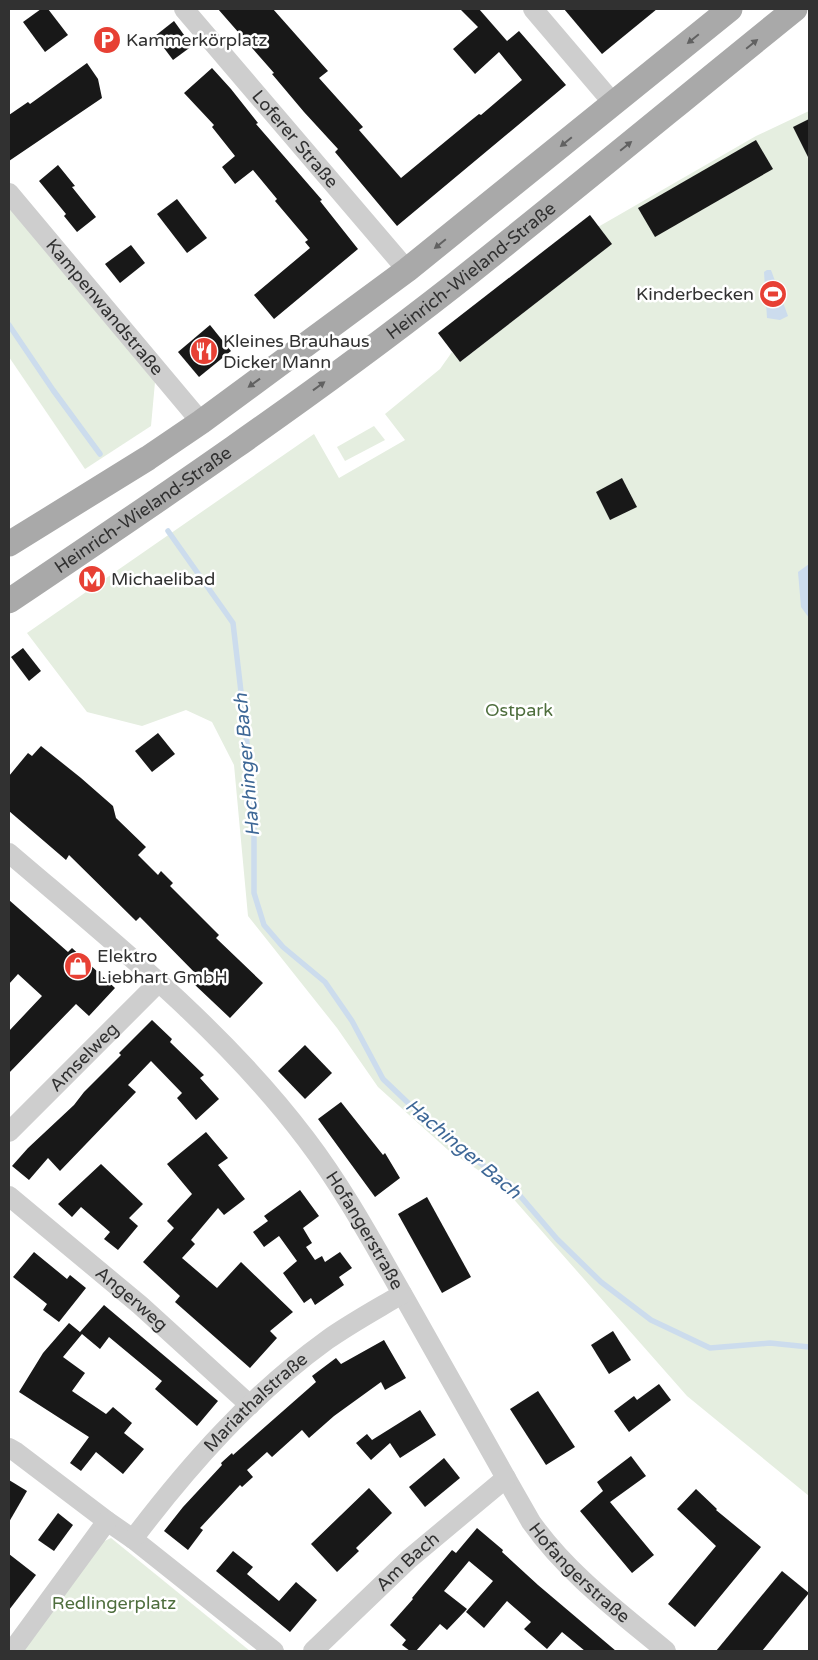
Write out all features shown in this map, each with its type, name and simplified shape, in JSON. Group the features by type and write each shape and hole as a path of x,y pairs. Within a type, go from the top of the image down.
{"main road":[{"path":"9,544 148,458 200,422 406,270 730,9"},
{"name":"Heinrich-Wieland-Straße","path":"9,601 246,439 453,286 796,9"}],"street":[{"name":"Loferer Straße","path":"184,9 406,270"},
{"path":"533,9 613,104"},
{"name":"Kampenwandstraße","path":"9,193 200,422"},
{"name":"Hofangerstraße","path":"9,853 159,982 240,1062 307,1140 352,1204 530,1522 565,1565 666,1651"},
{"name":"Amselweg","path":"9,1132 159,982"},
{"name":"Angerweg","path":"9,1196 140,1305 250,1405"},
{"name":"Mariathalstraße","path":"133,1539 165,1496 202,1453 250,1405 282,1376 328,1340 402,1294"},
{"path":"9,1448 133,1539 274,1651"},
{"name":"Am Bach","path":"313,1651 409,1559 506,1478"},
{"path":"12,1651 107,1521"}],"green space":[{"name":"Ostpark","path":"809,111 809,1496 687,1396 502,1186 448,1150 378,1087 337,1028 248,916 234,765 212,722 186,710 142,726 87,712 27,633 314,434 339,478 405,440 385,414 440,369 452,352 460,362 611,244 598,227 756,136"},
{"path":"9,206 155,382 151,426 85,469 9,357"},
{"path":"374,426 385,440 345,461 337,447"},
{"name":"Redlingerplatz","path":"111,1538 250,1651 21,1651 98,1544"}],"water":[{"name":"Kinderbecken","path":"771,270 788,316 780,320 767,318 764,272"},
{"path":"809,564 809,618 801,607 798,572"}],"building":[{"path":"41,9 48,9 68,35 45,52 23,22"},
{"path":"218,9 273,9 328,71 319,78 363,127 359,130 401,178 522,80 499,52 475,74 453,49 478,27 460,9 479,9 507,41 519,31 566,85 397,226 335,152 338,149 304,112 272,74 274,73"},
{"path":"564,9 657,9 602,54"},
{"path":"174,21 192,46 173,60 155,36"},
{"path":"87,63 98,79 102,98 9,161 9,115 28,102 30,104"},
{"path":"212,68 258,123 256,124 322,200 320,201 358,249 274,319 254,295 310,248 305,242 308,240 275,201 277,199 253,170 235,184 222,167 235,156 212,127 214,125 184,93"},
{"path":"809,119 809,159 793,127"},
{"path":"756,140 773,169 655,237 638,208"},
{"path":"58,165 75,186 72,187 96,217 77,232 64,216 66,214 39,181"},
{"path":"177,199 207,238 187,253 157,214"},
{"path":"590,215 612,244 460,362 438,333"},
{"path":"131,245 145,263 120,283 105,264"},
{"name":"Kleines Brauhaus Dicker Mann","path":"210,325 231,351 199,377 178,352"},
{"path":"622,478 637,507 610,520 596,492"},
{"path":"23,648 41,671 29,681 11,657"},
{"path":"158,733 175,754 152,772 135,751"},
{"path":"41,746 113,806 116,818 146,847 138,855 158,875 161,871 173,883 170,886 219,935 216,938 263,983 230,1018 194,984 200,978 140,917 136,921 69,855 66,860 9,811 9,776 28,753 32,756"},
{"path":"9,900 68,952 72,948 115,988 89,1016 76,1004 9,1073 9,1031 42,996 18,974 9,984"},
{"path":"152,1020 172,1039 170,1042 204,1075 200,1078 219,1099 196,1120 177,1098 182,1093 151,1061 128,1085 136,1092 60,1171 48,1158 29,1180 12,1166 28,1148 74,1105 84,1092 121,1055 119,1053"},
{"path":"305,1045 332,1073 305,1099 278,1071"},
{"path":"341,1102 383,1155 385,1153 400,1178 375,1197 318,1119"},
{"path":"206,1132 228,1158 218,1165 245,1199 224,1215 218,1208 191,1240 195,1244 182,1258 217,1288 241,1262 293,1312 270,1331 277,1338 250,1368 175,1302 180,1296 143,1262 174,1228 167,1221 192,1194 167,1164"},
{"path":"101,1164 143,1204 129,1218 138,1226 118,1250 104,1239 110,1232 81,1207 72,1217 58,1204"},
{"path":"300,1190 319,1216 303,1228 312,1243 306,1247 315,1260 322,1256 325,1262 340,1252 352,1268 339,1277 344,1285 315,1305 311,1298 304,1303 283,1273 297,1261 279,1236 264,1247 253,1232 268,1221 264,1216"},
{"path":"427,1197 471,1277 442,1293 398,1214"},
{"path":"34,1252 67,1279 70,1275 86,1288 59,1322 43,1310 47,1304 13,1277"},
{"path":"104,1305 218,1401 197,1426 155,1389 162,1381 109,1337 100,1349 82,1334 63,1357 85,1373 72,1391 106,1414 113,1407 132,1423 124,1433 144,1449 123,1474 96,1452 81,1471 70,1463 89,1437 19,1392 43,1353 69,1323 80,1332"},
{"path":"613,1331 631,1360 609,1374 591,1345"},
{"path":"384,1340 406,1378 385,1390 381,1382 334,1416 309,1438 302,1430 272,1457 267,1452 247,1470 253,1477 242,1487 240,1485 200,1528 203,1530 188,1550 164,1531 183,1507 222,1465 221,1463 232,1453 233,1455 316,1382 312,1376 336,1358 341,1364"},
{"path":"659,1384 671,1400 629,1432 614,1411 634,1396 637,1400"},
{"path":"538,1391 575,1447 546,1465 510,1409"},
{"path":"420,1410 436,1435 400,1458 390,1443 371,1460 356,1443 367,1434 372,1440"},
{"path":"631,1456 646,1476 610,1502 654,1555 632,1573 580,1511 603,1491 597,1482"},
{"path":"444,1458 460,1478 425,1507 409,1487"},
{"path":"9,1480 27,1491 9,1522"},
{"path":"369,1488 392,1513 356,1548 359,1551 337,1572 311,1544"},
{"path":"696,1489 716,1510 761,1547 695,1627 668,1604 716,1546 677,1509"},
{"path":"58,1513 73,1525 54,1551 38,1540"},
{"path":"477,1528 503,1550 502,1552 538,1585 616,1651 585,1651 562,1632 547,1649 524,1629 531,1622 507,1601 484,1628 466,1612 493,1581 469,1561 444,1591 467,1609 447,1630 440,1624 416,1651 410,1651 402,1645 406,1640 390,1625 452,1550 456,1553"},
{"path":"233,1551 253,1567 247,1574 279,1601 296,1582 317,1600 290,1632 216,1571"},
{"path":"9,1554 36,1575 9,1610"},
{"path":"782,1571 809,1593 762,1651 716,1651"}],"waterway":[{"name":"Hachinger Bach","path":"9,325 53,390 100,454"},
{"name":"Hachinger Bach","path":"168,531 233,623 254,804 254,893 264,925 283,947 325,982 352,1021 383,1079 447,1140 510,1184 557,1239 601,1282 651,1320 710,1348 770,1343 809,1347"}],"place":[{"name":"Kammerkörplatz","path":"107,40"},
{"name":"Kinderbecken","path":"773,294"},
{"name":"Kleines Brauhaus Dicker Mann","path":"204,351"},
{"name":"Michaelibad","path":"92,579"},
{"name":"Elektro Liebhart GmbH","path":"78,966"}]}
